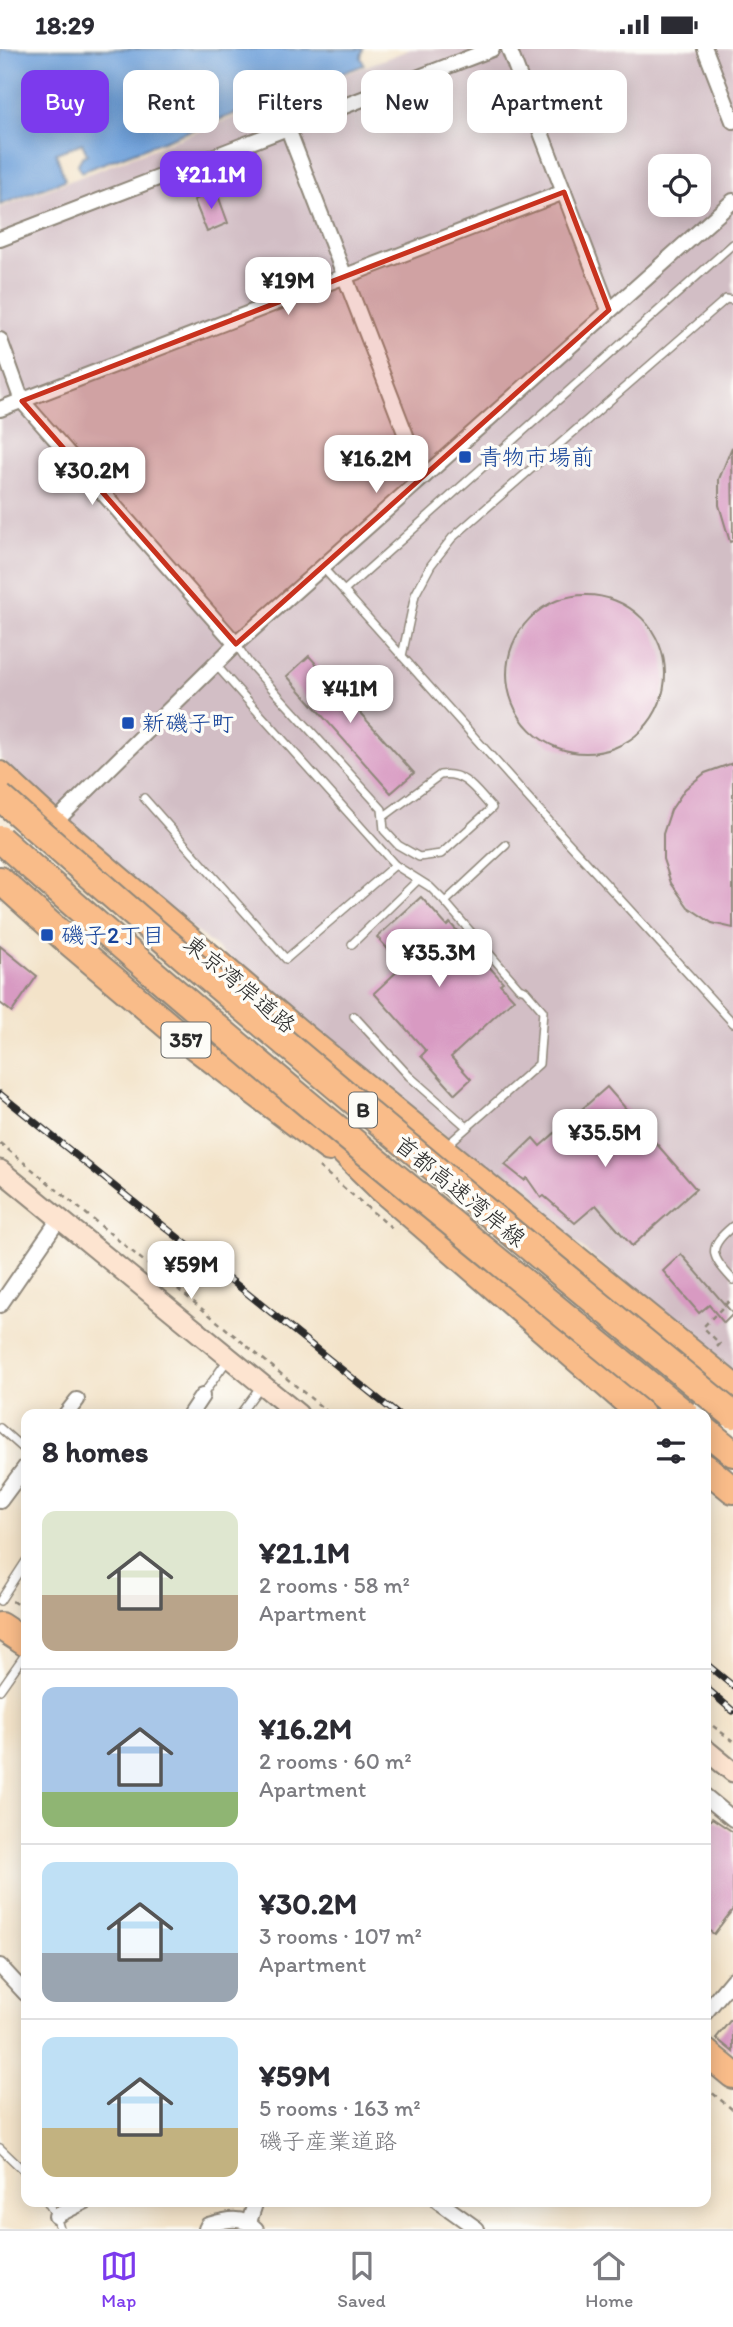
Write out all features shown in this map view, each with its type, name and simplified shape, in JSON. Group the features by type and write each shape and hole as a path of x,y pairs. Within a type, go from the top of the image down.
{"highway":[{"name":"東京湾岸道路","path":"0,775 53,824 306,1039 733,1387"},
{"name":"首都高速湾岸線","path":"0,797 144,924 379,1123 733,1415"},
{"name":"東京湾岸道路","path":"0,806 178,960 421,1132"},
{"name":"東京湾岸道路","path":"0,833 171,985 382,1189"},
{"name":"首都高速湾岸線","path":"0,839 132,957 679,1409"},
{"name":"東京湾岸道路","path":"0,880 172,1029 382,1189 634,1409"},
{"path":"711,1435 733,1453"},
{"path":"711,1472 733,1490"},
{"path":"0,1609 21,1621"},
{"path":"0,1626 21,1640"},
{"path":"711,2057 733,2075"},
{"path":"711,2079 733,2097"}],"street":[{"path":"347,106 492,49"},
{"path":"509,49 609,310"},
{"path":"705,49 733,121"},
{"path":"0,239 278,133"},
{"path":"290,133 422,477"},
{"path":"0,409 564,192"},
{"path":"53,824 214,664 733,201"},
{"path":"0,341 22,401 236,644"},
{"path":"0,1170 292,1409"},
{"path":"0,1305 59,1219"},
{"path":"194,1409 202,1397"},
{"path":"70,1409 77,1400"},
{"path":"0,1501 21,1473"},
{"path":"711,1754 733,1772"},
{"path":"711,1801 733,1819"},
{"path":"0,1966 21,1989"},
{"path":"711,2006 733,1979"},
{"path":"58,2223 78,2207"},
{"path":"206,2229 208,2225 221,2221 240,2219 253,2226 255,2207"},
{"path":"446,2207 477,2229"}],"lane":[{"path":"344,591 733,244"},
{"path":"402,656 415,595 431,565 452,538 726,299 733,300"},
{"path":"322,567 566,840 730,1013 733,1023"},
{"path":"236,644 248,662 382,809 384,830 398,845 419,857 441,854 492,808 461,775 448,774 440,775 383,817"},
{"path":"214,664 396,865 430,887 519,988 526,990 543,1011 539,1064 442,1150"},
{"path":"145,798 286,959 396,865"},
{"path":"445,902 506,845"},
{"path":"352,944 418,880"},
{"path":"354,1016 409,1076 467,1127"},
{"path":"733,1226 721,1236 714,1252 715,1259 733,1280"},
{"path":"202,1397 229,1357"},
{"path":"244,1409 262,1384"},
{"path":"0,1428 21,1447"},
{"path":"0,1601 21,1569"},
{"path":"0,1690 21,1660"},
{"path":"0,2148 21,2168"},
{"path":"50,2207 58,2223"}],"path":[{"path":"0,1143 324,1409"},
{"path":"714,1349 720,1344 703,1327 729,1301 733,1304"},
{"path":"711,1724 733,1741"},
{"path":"711,2092 733,2110"}],"highlighted area":[{"path":"564,192 609,310 236,644 22,401"}],"shaded area":[{"path":"411,49 733,49 733,1372 92,846 0,759 0,208 194,133 219,133 219,123 233,118 233,133 347,133 347,74"}],"water":[{"path":"0,49 363,49 361,57 364,65 347,71 233,70 233,115 219,120 219,70 123,70 123,133 184,133 81,172 78,164 87,154 82,143 56,153 65,180 0,205"}],"building":[{"path":"216,190 228,223 207,232 194,200"},
{"path":"732,447 733,541 730,542 719,505 719,479"},
{"path":"586,595 616,601 642,618 659,644 665,674 659,704 642,730 616,747 586,753 556,747 530,730 513,704 507,674 513,644 530,618 556,601"},
{"path":"309,656 414,773 391,793 287,676"},
{"path":"733,763 733,928 712,923 688,907 671,883 663,859 663,834 671,810 685,789 705,773"},
{"path":"421,897 447,926 450,923 503,982 500,984 514,999 451,1057 471,1079 455,1094 421,1056 426,1051 374,993 403,966 377,937"},
{"path":"0,946 37,976 12,1012 0,1003"},
{"path":"607,1087 696,1189 632,1246 596,1205 575,1223 544,1196 541,1198 527,1178 524,1180 505,1165 533,1138 540,1146"},
{"path":"681,1254 733,1314 724,1323 709,1305 699,1313 663,1271"},
{"path":"711,1819 733,1832 733,1909 714,1934 711,1932"},
{"path":"733,2017 733,2052 716,2038"}],"railway":[{"path":"0,1094 391,1409"},
{"path":"711,1668 733,1686"},
{"path":"711,1692 733,1711"}],"place":[{"name":"青物市場前","path":"465,457"},
{"name":"新磯子町","path":"128,723"},
{"name":"磯子2丁目","path":"47,935"}]}
